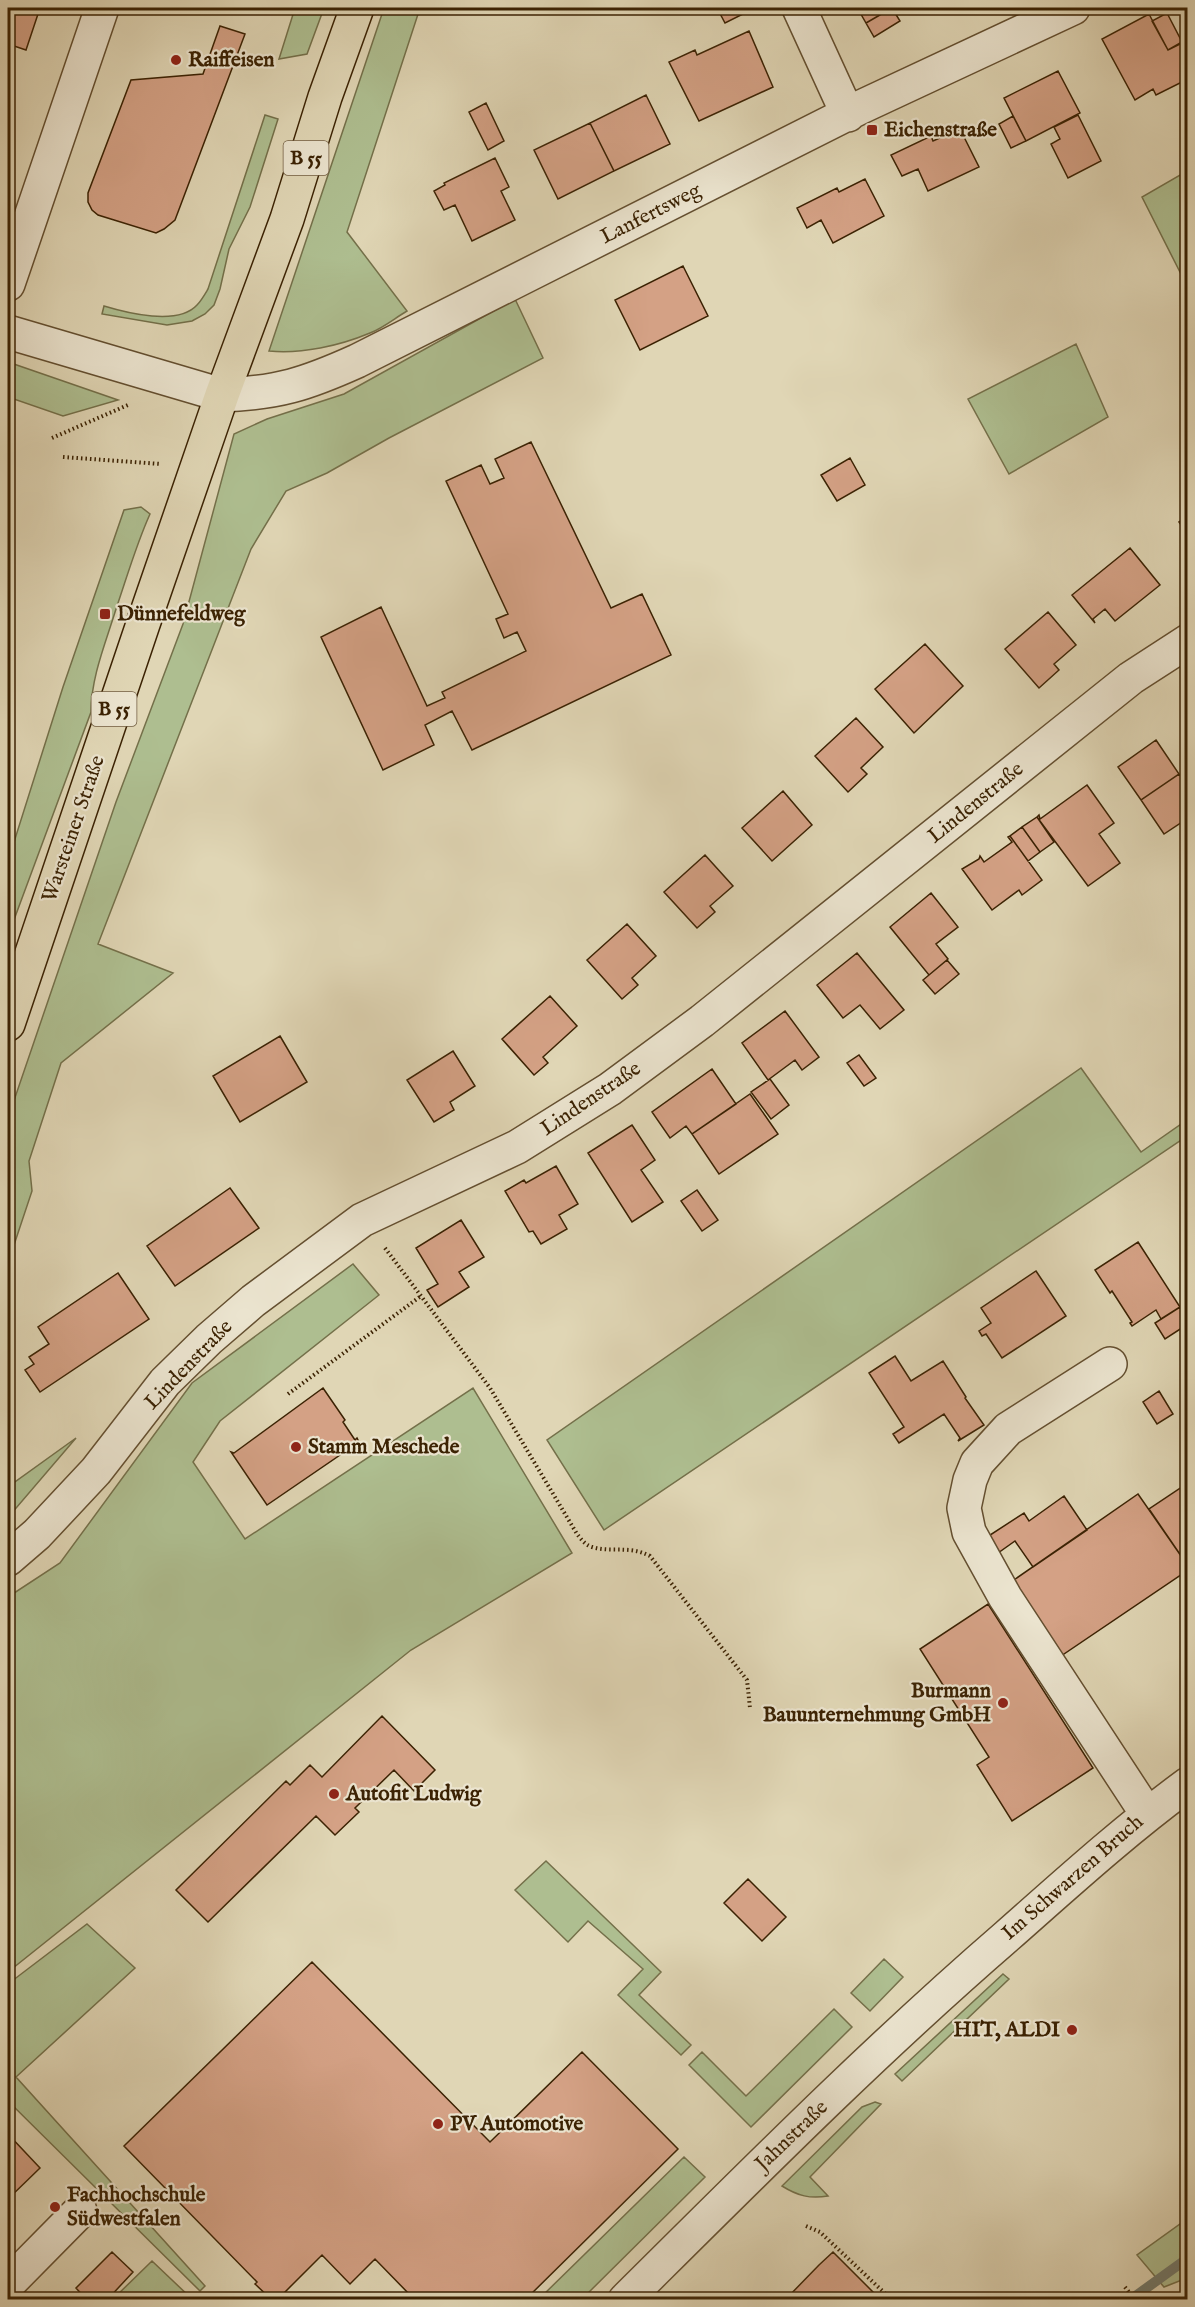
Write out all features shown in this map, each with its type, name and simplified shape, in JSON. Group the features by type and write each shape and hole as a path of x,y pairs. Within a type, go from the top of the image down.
{"main road":[{"name":"B 55","path":"222,395 287,219 325,97 357,8"},
{"name":"Warsteiner Straße","path":"8,1024 222,395"}],"street":[{"path":"8,284 102,8"},
{"path":"799,8 848,115"},
{"name":"Lanfertsweg","path":"222,395 277,391 299,385 349,365 848,115 1073,8"},
{"path":"8,332 222,395"},
{"name":"Lindenstraße","path":"8,1559 37,1534 96,1471 165,1382 209,1339 253,1301 362,1220 517,1147 610,1089 702,1021 1131,678 1188,641"},
{"path":"1110,1364 1008,1429 977,1463 970,1480 964,1508 972,1540 1005,1597 1147,1814"},
{"name":"Im Schwarzen Bruch","path":"961,1974 1147,1814 1188,1784"},
{"name":"Jahnstraße","path":"625,2300 750,2175 961,1974"},
{"path":"8,2284 80,2211"}],"path":[{"path":"52,438 123,408 166,377"},
{"path":"63,457 197,467"},
{"path":"362,1220 490,1388 577,1534 584,1542 592,1546 630,1548 651,1556 747,1680 750,1708"},
{"path":"288,1394 421,1296"},
{"path":"806,2226 820,2232 892,2300"},
{"path":"1125,2287 1135,2300"}],"green space":[{"path":"295,8 324,8 307,54 279,59"},
{"path":"384,8 420,8 347,232 407,311 375,331 346,342 307,350 269,351"},
{"path":"265,115 278,119 250,207 229,249 214,305 205,314 192,321 167,325 102,314 104,306 152,316 178,315 198,303 208,289"},
{"path":"1187,171 1187,286 1142,197"},
{"path":"515,299 543,358 327,473 286,491 251,549 98,944 173,973 61,1063 29,1161 32,1191 8,1263 8,1118 116,802 183,624 234,434 267,419 344,394"},
{"path":"1076,344 1108,417 1009,474 968,399"},
{"path":"8,362 118,400 63,416 8,397"},
{"path":"141,507 150,514 140,537 100,660 91,712 8,936 8,861 63,687 124,510"},
{"path":"1081,1068 1141,1152 1187,1120 1187,1136 604,1530 547,1440"},
{"path":"353,1264 379,1295 220,1421 193,1462 245,1539 473,1388 572,1553 411,1650 8,1972 8,1597 60,1563 192,1383"},
{"path":"76,1438 11,1514 8,1516 8,1487"},
{"path":"546,1861 661,1972 639,1995 691,2045 681,2055 618,1995 643,1969 588,1921 568,1942 515,1890"},
{"path":"87,1924 135,1968 16,2077 205,2286 200,2291 8,2101 8,1984"},
{"path":"884,1959 903,1977 870,2011 851,1993"},
{"path":"1003,1974 1009,1979 902,2081 895,2074"},
{"path":"834,2009 852,2027 751,2127 689,2065 702,2052 746,2096"},
{"path":"875,2102 881,2104 810,2177 828,2196 804,2196 782,2186 862,2107"},
{"path":"684,2157 705,2177 582,2299 539,2299"},
{"path":"1187,2219 1187,2278 1164,2287 1137,2255"},
{"path":"152,2261 192,2299 113,2299"}],"building":[{"path":"8,8 40,8 26,50 8,44"},
{"path":"717,8 752,8 753,9 725,23"},
{"path":"892,8 866,23 858,9"},
{"path":"892,8 900,21 874,37 866,23"},
{"path":"1167,13 1182,42 1168,50 1152,21"},
{"path":"1149,14 1168,50 1182,43 1188,52 1188,79 1156,95 1153,89 1135,100 1102,39"},
{"path":"220,26 245,34 175,220 156,233 98,215 88,202 88,193 131,80 203,74"},
{"path":"749,31 773,87 699,121 669,62 695,50 697,55"},
{"path":"1058,71 1080,113 1026,141 1004,98"},
{"path":"646,95 670,144 614,171 590,123"},
{"path":"486,103 504,141 488,150 469,112"},
{"path":"1078,115 1101,161 1068,178 1051,144 1060,139 1054,127"},
{"path":"1013,116 1026,141 1011,148 999,124"},
{"path":"590,123 614,171 558,199 534,150"},
{"path":"960,129 979,167 928,191 918,169 902,176 891,155 931,136 933,141"},
{"path":"495,158 509,187 501,191 515,220 472,241 455,205 444,210 434,191 445,185 444,183"},
{"path":"865,179 884,216 833,243 821,220 807,228 797,208 837,188 839,192"},
{"path":"683,266 708,316 640,350 615,300"},
{"path":"531,442 611,608 642,594 671,655 472,750 452,711 425,725 434,745 383,770 321,637 381,607 427,706 445,698 442,692 526,651 517,632 504,638 496,619 508,614 446,481 481,465 490,484 504,478 495,459"},
{"path":"850,458 865,485 837,501 821,475"},
{"path":"8,464 13,476 8,490"},
{"path":"1188,516 1188,535 1179,522"},
{"path":"1130,548 1160,585 1115,621 1105,609 1093,619 1095,623 1072,595"},
{"path":"1048,612 1076,645 1054,664 1059,670 1039,688 1005,649"},
{"path":"925,644 963,686 914,733 875,689"},
{"path":"856,718 883,747 861,768 867,774 848,792 815,756"},
{"path":"1156,740 1179,774 1141,800 1118,767"},
{"path":"1179,774 1188,786 1188,818 1164,834 1141,800"},
{"path":"1087,785 1114,823 1099,834 1120,863 1088,886 1037,817 1039,815 1040,819"},
{"path":"783,791 812,825 772,861 742,828"},
{"path":"1037,817 1054,842 1040,852 1022,827"},
{"path":"1022,827 1040,852 1028,861 1010,836"},
{"path":"1010,836 1042,880 1022,895 1019,890 992,910 962,869 979,859 980,856 984,862 1012,842 1008,837"},
{"path":"705,855 733,886 710,906 715,912 697,928 664,892"},
{"path":"931,893 958,927 936,944 948,959 929,975 890,927"},
{"path":"627,924 656,956 632,978 638,985 622,999 587,960"},
{"path":"857,953 904,1010 880,1029 860,1005 843,1018 817,985"},
{"path":"947,960 959,974 935,994 923,980"},
{"path":"550,996 577,1026 543,1057 548,1063 534,1075 502,1039"},
{"path":"785,1011 819,1057 802,1070 795,1060 768,1080 742,1043"},
{"path":"280,1036 307,1082 240,1122 213,1076"},
{"path":"453,1051 475,1086 450,1102 454,1110 434,1122 407,1080"},
{"path":"859,1055 876,1078 864,1086 847,1063"},
{"path":"712,1069 736,1104 692,1134 686,1126 670,1138 652,1112"},
{"path":"770,1079 789,1105 771,1119 751,1092"},
{"path":"750,1094 778,1134 719,1174 692,1134"},
{"path":"632,1125 655,1160 641,1170 663,1202 632,1222 588,1153"},
{"path":"556,1166 578,1204 559,1215 567,1229 541,1244 533,1231 529,1232 505,1191 524,1180 526,1183"},
{"path":"230,1188 259,1228 175,1286 147,1246"},
{"path":"697,1190 718,1220 702,1231 681,1201"},
{"path":"461,1220 484,1257 459,1272 469,1287 438,1307 427,1290 438,1284 416,1248"},
{"path":"1138,1242 1180,1307 1161,1319 1156,1310 1132,1326 1130,1323 1132,1322 1112,1291 1110,1293 1095,1270"},
{"path":"1036,1271 1066,1316 1002,1358 986,1334 982,1336 979,1331 991,1323 981,1308"},
{"path":"118,1273 149,1319 40,1392 25,1370 34,1364 29,1357 49,1344 38,1327"},
{"path":"1180,1307 1188,1319 1188,1324 1165,1339 1155,1323"},
{"path":"895,1356 911,1381 943,1361 984,1425 958,1441 960,1438 944,1414 899,1443 893,1434 904,1427 869,1373"},
{"name":"Stamm Meschede","path":"323,1388 345,1420 343,1422 355,1440 357,1438 359,1442 267,1505 231,1452 234,1453"},
{"path":"1159,1391 1173,1414 1157,1424 1143,1402"},
{"path":"1188,1483 1188,1566 1149,1509"},
{"path":"1138,1494 1188,1566 1188,1570 1061,1656 1011,1582"},
{"path":"1064,1496 1087,1530 1033,1567 1015,1541 998,1553 987,1537 1024,1513 1029,1521"},
{"name":"Burmann Bauunternehmung GmbH","path":"988,1604 1093,1768 1012,1821 977,1765 989,1757 920,1649"},
{"path":"382,1716 435,1770 414,1791 394,1770 355,1808 359,1812 335,1835 316,1816 208,1922 176,1890 286,1781 290,1785 310,1765 322,1777"},
{"path":"748,1879 786,1917 762,1941 724,1903"},
{"path":"312,1962 490,2142 582,2052 678,2149 525,2300 407,2300 411,2296 375,2259 350,2284 322,2255 277,2300 272,2300 124,2146"},
{"name":"Fachhochschule Südwestfalen","path":"8,2134 40,2168 8,2199"},
{"path":"112,2252 133,2272 107,2300 87,2300 76,2288"},
{"path":"833,2252 881,2300 785,2300 819,2265"}],"waterway":[{"path":"1130,2300 1188,2258"}],"place":[{"name":"Raiffeisen","path":"176,60"},
{"name":"Eichenstraße","path":"872,130"},
{"name":"Dünnefeldweg","path":"105,614"},
{"name":"Stamm Meschede","path":"296,1447"},
{"name":"Burmann Bauunternehmung GmbH","path":"1003,1703"},
{"name":"Autofit Ludwig","path":"334,1794"},
{"name":"HIT, ALDI","path":"1072,2030"},
{"name":"PV Automotive","path":"438,2124"},
{"name":"Fachhochschule Südwestfalen","path":"55,2207"}]}
